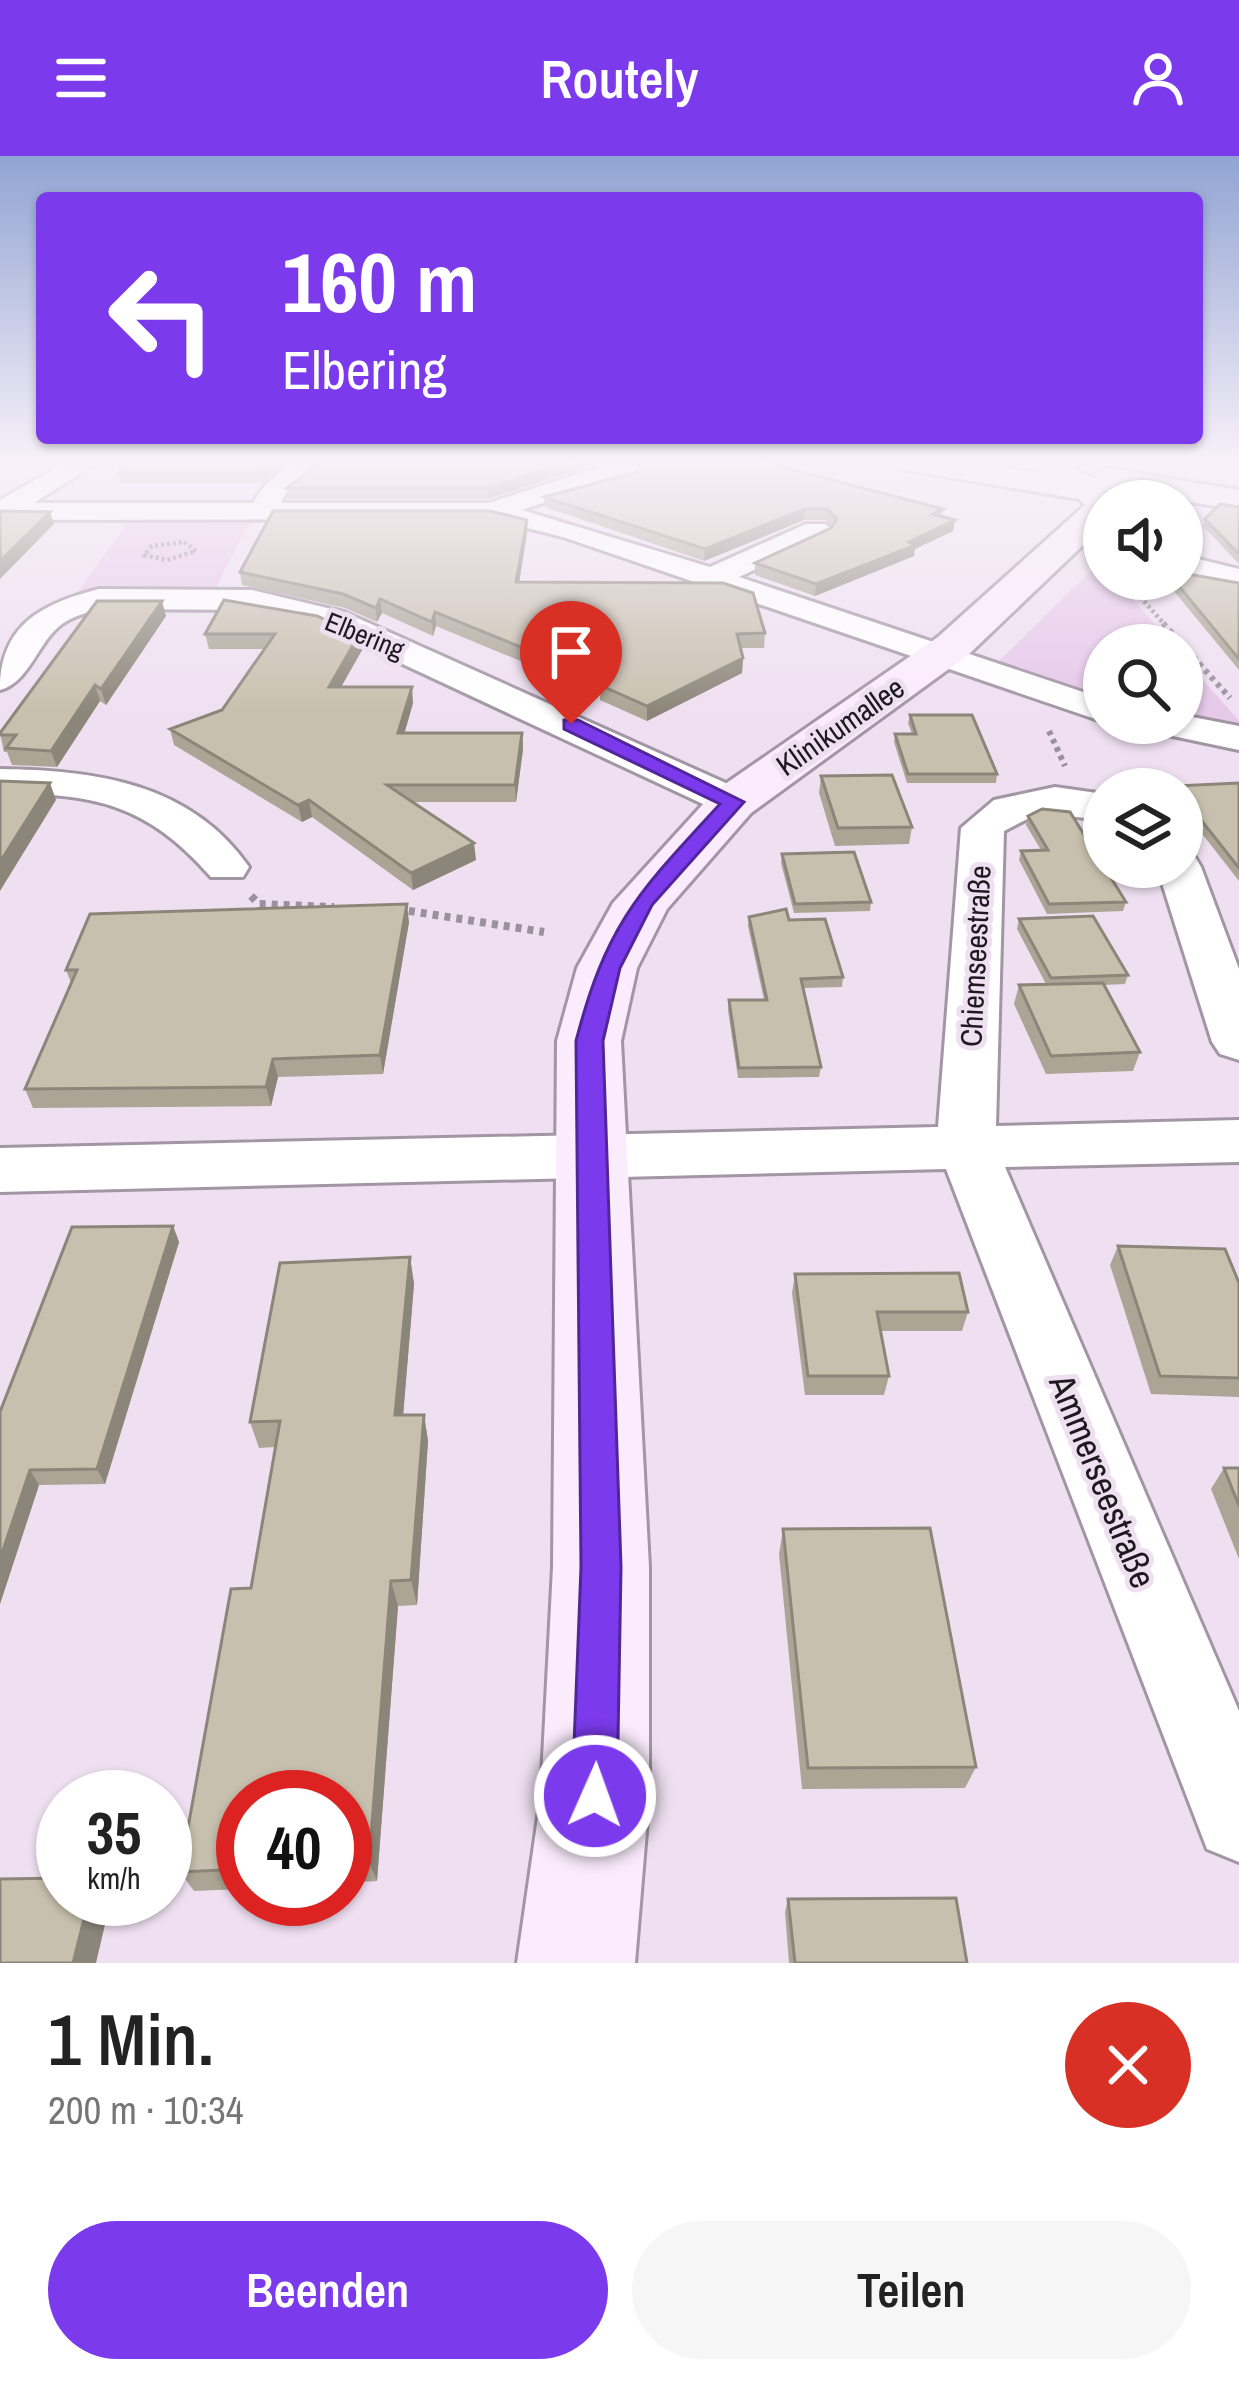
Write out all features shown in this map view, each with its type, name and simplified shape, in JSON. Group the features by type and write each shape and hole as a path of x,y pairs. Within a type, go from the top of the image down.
{"street":[{"path":"612,544 1083,704"},
{"path":"712,578 785,544"},
{"name":"Klinikumallee","path":"576,1963 595,1796 601,1567 589,1041 608,968 641,903 733,802 936,658 1058,544"},
{"path":"1203,569 1239,579"},
{"name":"Elbering","path":"0,679 48,618 99,599 252,600 332,619 733,802"},
{"path":"1203,731 1239,738"},
{"path":"0,781 93,785 137,797 194,827 226,867"},
{"name":"Chiemseestraße","path":"966,1144 982,828 1000,809 1025,801 1083,801"},
{"path":"1186,888 1239,1042"},
{"path":"0,1169 1239,1141"},
{"name":"Ammerseestraße","path":"966,1144 1239,1817"}],"path":[{"path":"144,555 160,544"},
{"path":"144,555 172,560 191,555 196,547 173,544"},
{"path":"1143,600 1239,708"},
{"path":"226,867 259,904 355,908"},
{"path":"379,908 544,932"}],"shaded area":[{"path":"112,544 238,544 214,591 77,593"},
{"path":"1083,579 1083,600 1133,600 1155,624 1083,624 1083,695 993,667"},
{"path":"1203,680 1239,721 1239,730 1203,723"}],"building":[{"path":"0,544 17,544 0,561"},
{"path":"255,544 523,544 516,582 723,583 753,593 765,633 737,634 743,658 647,706 600,685 606,682 435,612 432,622 380,599 376,608 343,594 240,572"},
{"path":"796,544 916,545 816,584 755,563"},
{"path":"1203,577 1239,583 1239,659 1190,600 1203,600"},
{"path":"224,600 317,616 359,635 329,687 412,687 398,733 522,733 515,785 387,785 474,843 411,873 309,800 298,805 170,729 222,710 275,634 205,634"},
{"path":"97,601 162,601 101,689 95,685 51,751 6,748 16,735 0,733"},
{"path":"910,715 972,715 997,774 908,774 895,734 916,734"},
{"path":"892,775 912,827 838,828 821,776"},
{"path":"0,781 50,783 0,862"},
{"path":"1239,783 1239,868 1203,823 1203,785"},
{"path":"1042,809 1070,812 1083,833 1083,888 1117,888 1126,902 1049,904 1021,851 1048,850 1028,816"},
{"path":"854,852 871,902 795,904 782,854"},
{"path":"407,904 380,1055 273,1059 266,1087 25,1089 77,970 66,970 90,914"},
{"path":"786,909 789,920 825,919 843,977 801,979 821,1067 739,1068 729,1000 767,1000 749,917"},
{"path":"1093,916 1128,975 1051,978 1019,919"},
{"path":"1103,983 1140,1052 1051,1056 1019,985"},
{"path":"173,1226 97,1469 30,1470 0,1559 0,1412 72,1227"},
{"path":"1118,1246 1225,1249 1239,1283 1239,1378 1160,1376"},
{"path":"410,1257 395,1415 424,1415 411,1580 391,1581 372,1824 372,1770 216,1770 216,1870 192,1871 192,1805 231,1589 251,1588 280,1421 250,1422 280,1263"},
{"path":"959,1273 968,1312 877,1312 889,1376 808,1376 795,1274"},
{"path":"1224,1468 1239,1468 1239,1506"},
{"path":"930,1528 976,1767 808,1768 783,1529"},
{"path":"36,1878 36,1926 82,1926 73,1963 0,1963 0,1879"},
{"path":"956,1898 967,1963 795,1963 788,1899"}],"route":[{"path":"571,724 733,802 641,903 608,968 589,1041 601,1567 595,1796"}]}
